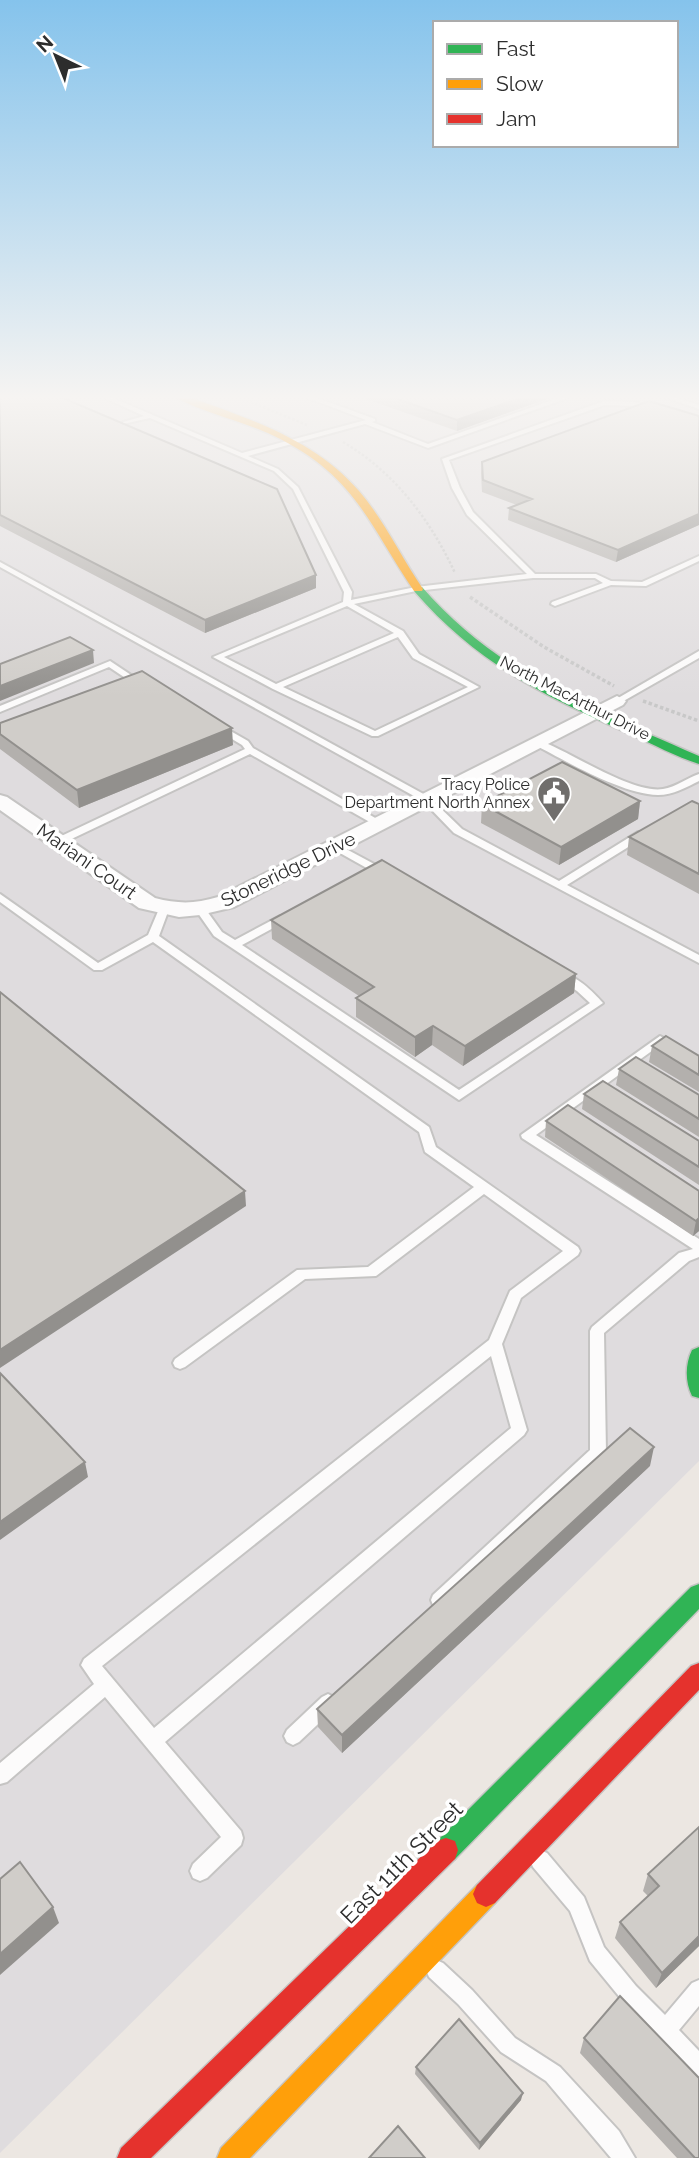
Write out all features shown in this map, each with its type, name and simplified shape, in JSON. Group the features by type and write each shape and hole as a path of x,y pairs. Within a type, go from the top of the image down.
{"main road":[{"name":"North MacArthur Drive","path":"359,496 416,589 434,611 457,631 507,666 699,760"},
{"path":"431,570 450,589"},
{"name":"North MacArthur Drive","path":"595,690 623,697 640,712"},
{"path":"699,1355 695,1375 699,1390"},
{"name":"East 11th Street","path":"131,2158 417,1879 699,1594"},
{"path":"231,2158 699,1675"}],"street":[{"name":"Stoneridge Drive","path":"172,910 200,909 226,902 623,697"},
{"name":"Mariani Court","path":"0,801 147,903 172,910"}],"lane":[{"path":"300,496 348,592 347,603"},
{"path":"460,496 470,513 533,576"},
{"path":"555,604 610,583 643,584 699,558"},
{"path":"0,564 426,799 458,831 699,960"},
{"path":"347,603 400,634 416,656 475,687 375,734 217,657 347,603 416,589 450,589 533,576 596,576 610,583"},
{"path":"276,687 400,634"},
{"path":"623,697 699,654"},
{"path":"0,709 110,664 136,681 124,686"},
{"path":"213,723 245,743 250,750 379,823"},
{"path":"536,742 639,789 660,792 686,785 699,777"},
{"path":"58,841 250,750"},
{"path":"559,885 649,830"},
{"path":"335,846 399,883"},
{"path":"363,875 375,869"},
{"path":"0,897 98,968 153,937 172,910"},
{"path":"200,909 218,934 459,1096 597,1003 581,988 545,967"},
{"path":"235,945 293,913"},
{"path":"153,937 425,1130 430,1149 573,1251 515,1295 495,1344 90,1665 234,1838 200,1871"},
{"path":"699,1062 660,1040 637,1064 572,1110 527,1135 699,1246"},
{"path":"180,1363 302,1274 372,1272 484,1187"},
{"path":"425,1613 598,1452 597,1331 684,1257 699,1252"},
{"path":"153,1741 519,1430 495,1344"},
{"path":"0,1775 106,1685"},
{"path":"293,1736 344,1689"},
{"path":"530,1850 577,1904 597,1954 699,2066"},
{"path":"423,1958 465,1997 508,2045 553,2074 611,2139 624,2158"},
{"path":"665,2031 699,1990"},
{"path":"250,2138 266,2158"}],"path":[{"path":"408,496 447,556 450,589 476,600 513,628 623,697 699,721"}],"shaded area":[{"path":"0,496 699,496 699,1461 0,2153"}],"building":[{"path":"0,496 280,496 316,575 205,620 0,515"},
{"path":"524,496 699,496 699,514 618,550 509,508 532,499"},
{"path":"70,637 93,650 0,686 0,664"},
{"path":"142,671 232,728 77,790 0,734 0,723"},
{"path":"562,762 640,801 561,847 482,804"},
{"path":"692,801 699,804 699,874 629,837"},
{"path":"382,860 576,974 465,1046 433,1026 415,1037 356,998 374,987 271,920"},
{"path":"0,992 245,1191 0,1350"},
{"path":"666,1036 699,1056 699,1075 652,1046"},
{"path":"636,1057 699,1095 699,1119 619,1069"},
{"path":"603,1081 699,1141 699,1167 584,1094"},
{"path":"568,1105 699,1191 699,1218 696,1221 546,1121"},
{"path":"0,1373 85,1462 0,1522"},
{"path":"630,1428 654,1447 342,1735 317,1709"},
{"path":"699,1827 699,1936 662,1973 620,1922 659,1886 648,1874"},
{"path":"20,1862 53,1907 0,1954 0,1879"},
{"path":"620,1996 699,2078 699,2158 695,2158 584,2038"},
{"path":"459,2019 523,2093 480,2143 416,2067"},
{"path":"398,2126 425,2158 369,2158"}],"traffic: fast":[{"path":"418,589 444,619 475,646 510,670 586,710 699,760"},
{"path":"699,1355 696,1375 699,1390"},
{"path":"446,1850 699,1594"}],"traffic: slow":[{"path":"358,496 418,589"},
{"path":"231,2158 486,1894"}],"traffic: jam":[{"path":"486,1894 699,1674"},
{"path":"131,2158 446,1850"}],"place":[{"name":"Tracy Police Department North Annex","path":"554,823"}]}
